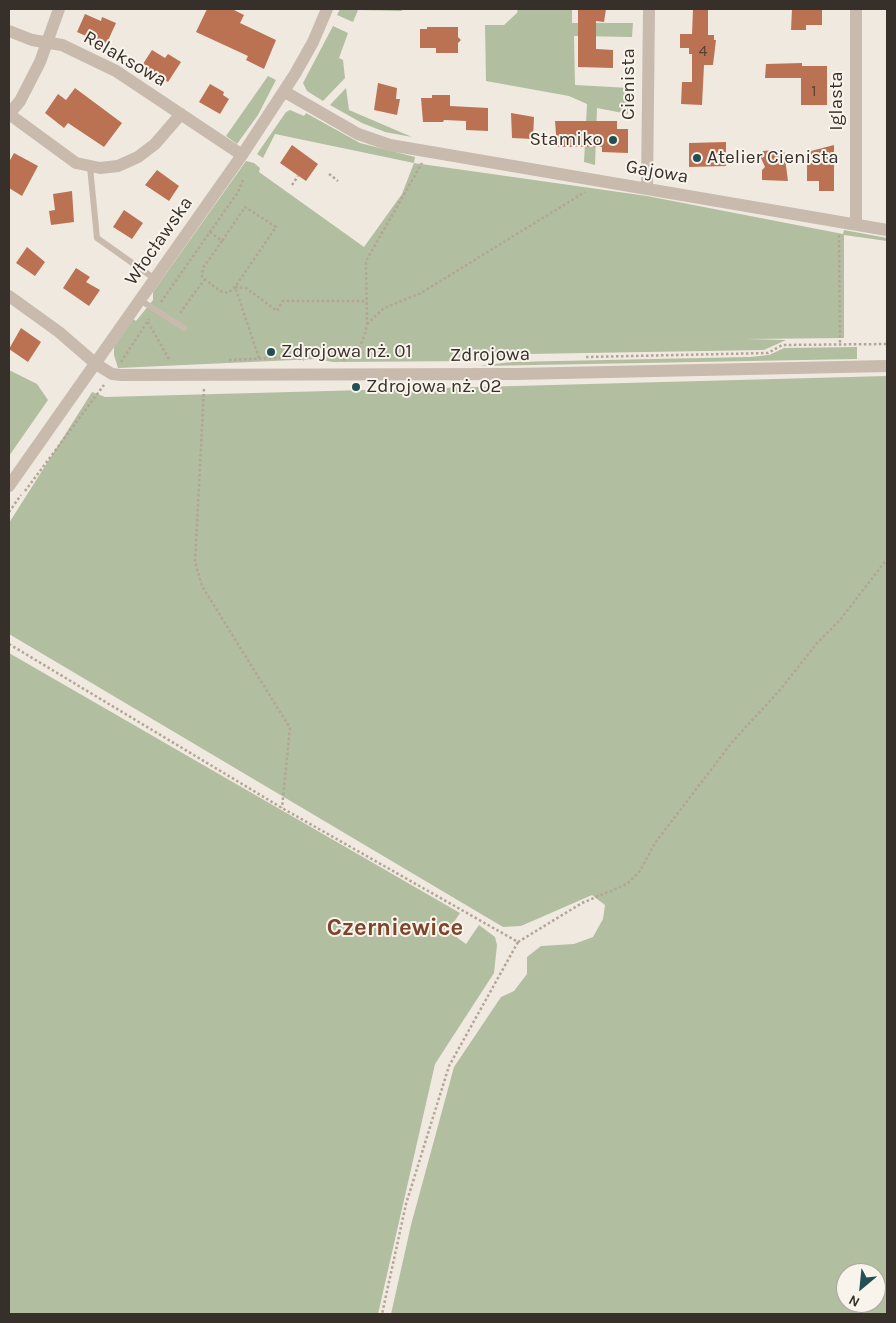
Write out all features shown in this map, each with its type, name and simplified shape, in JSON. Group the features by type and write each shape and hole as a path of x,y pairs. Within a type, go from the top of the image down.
{"street":[{"path":"59,9 48,42 29,84 9,114 73,161 90,167 114,166 134,160 155,144 181,114"},
{"name":"Włocławska","path":"9,486 285,92 313,42 327,9"},
{"name":"Cienista","path":"647,189 648,9"},
{"name":"Iglasta","path":"856,9 856,224"},
{"name":"Relaksowa","path":"9,31 32,40 66,46 116,71 242,155"},
{"name":"Gajowa","path":"285,92 358,134 390,145 887,230"},
{"path":"9,296 60,332 96,364 112,374"},
{"name":"Zdrojowa","path":"112,374 205,376 525,374 887,366"}],"lane":[{"path":"90,167 97,238 155,279"},
{"path":"140,300 184,328"}],"path":[{"path":"335,364 352,356 362,345 367,324 366,261 429,152"},
{"path":"125,365 121,363 121,359 238,192 245,174"},
{"path":"329,174 338,181"},
{"path":"292,185 298,176"},
{"path":"367,324 384,308 421,293 580,196 598,181"},
{"path":"173,322 204,280 203,268 245,207 276,227 235,288 228,293 224,293 204,280"},
{"path":"839,229 840,344"},
{"path":"210,232 222,241"},
{"path":"235,288 246,288 277,311 283,301 366,301"},
{"path":"235,288 259,358"},
{"path":"147,322 173,366"},
{"path":"581,357 768,353 782,345 887,344"},
{"path":"224,362 233,359 294,357 308,361"},
{"path":"9,512 112,374"},
{"path":"205,376 195,562 202,586 290,728 282,808"},
{"path":"382,1314 406,1204 448,1066 518,942 582,904 627,884 640,871 655,843 732,741 780,690 816,643 840,620 887,559"},
{"path":"9,644 282,808 518,942"}],"green space":[{"path":"340,9 402,9 402,11 358,10 353,22 337,15"},
{"path":"518,9 572,9 572,23 633,23 632,37 574,36 575,85 630,88 628,114 597,108 595,165 584,162 587,104 569,96 486,81 485,25 504,25 517,13"},
{"path":"333,26 348,33 339,58 343,60 345,78 323,101 307,91 303,83"},
{"path":"268,76 276,80 258,115 237,144 226,136"},
{"path":"346,88 349,110 412,137 385,132 362,123 330,105"},
{"path":"290,110 304,116 306,113 360,143 415,157 414,163 275,134 263,158 257,154 286,112"},
{"path":"246,161 254,163 260,168 259,172 364,247 402,194 414,163 647,196 843,234 844,230 887,238 887,241 844,235 844,338 747,339 786,340 764,350 527,354 474,361 333,362 316,359 118,368 114,347 133,319 136,321 153,300 153,292"},
{"path":"857,347 857,359 480,366 511,362 750,357 769,355 784,348"},
{"path":"9,370 37,384 48,400 9,456"},
{"path":"887,376 887,1314 391,1314 411,1225 454,1067 501,997 514,991 527,974 527,957 541,946 574,944 593,937 603,919 605,905 592,895 521,926 503,927 9,634 9,523 92,392 105,397"},
{"path":"9,653 460,913 448,931 466,944 479,925 495,937 497,945 494,973 435,1064 378,1314 9,1314"}],"building":[{"path":"207,9 232,9 244,15 240,23 276,40 264,69 246,60 248,56 196,32"},
{"path":"578,9 606,9 604,22 596,21 596,49 613,50 613,68 578,67"},
{"path":"693,9 708,9 708,35 714,35 714,40 716,40 713,65 704,65 702,105 681,104 682,82 692,82 692,54 689,54 689,48 680,48 680,34 692,34"},
{"path":"792,9 822,9 822,25 806,25 806,30 791,30"},
{"path":"85,14 101,21 102,17 116,23 106,45 77,32"},
{"path":"427,27 458,27 458,37 461,40 458,43 458,53 436,53 436,48 420,48 420,29 427,29"},
{"path":"152,50 165,58 168,54 181,62 168,82 141,67"},
{"path":"802,63 802,66 827,66 827,105 801,105 801,78 765,78 766,64"},
{"path":"378,83 397,88 396,99 400,99 397,115 374,110"},
{"path":"210,84 224,92 223,95 229,99 220,114 199,102"},
{"path":"75,88 122,123 104,147 68,123 64,128 45,113 58,94 66,100"},
{"path":"432,95 450,95 450,106 488,108 488,131 466,130 466,121 444,120 443,122 423,122 421,98 432,98"},
{"path":"511,113 534,117 533,139 512,138"},
{"path":"555,121 617,121 617,129 628,129 628,153 602,152 602,147 557,147"},
{"path":"726,142 726,166 689,167 689,143"},
{"path":"292,145 318,164 306,181 280,163"},
{"path":"834,145 834,191 819,191 819,181 807,181 807,152"},
{"path":"763,151 784,151 788,181 762,180 762,170 765,167 761,158"},
{"path":"14,153 38,166 22,196 9,188 9,162"},
{"path":"157,170 179,186 169,201 145,185"},
{"path":"72,191 74,222 51,225 49,211 55,210 53,194"},
{"path":"124,210 143,223 132,239 113,227"},
{"path":"27,247 45,262 35,276 16,263"},
{"path":"76,268 90,277 86,282 100,290 89,306 63,288"},
{"path":"21,328 41,342 28,362 9,349"}],"place":[{"name":"Stamiko","path":"613,140"},
{"name":"Atelier Cienista","path":"697,158"},
{"name":"Zdrojowa nż. 01","path":"271,352"},
{"name":"Zdrojowa nż. 02","path":"356,387"}],"district":[{"name":"Czerniewice","path":"395,928"}]}
